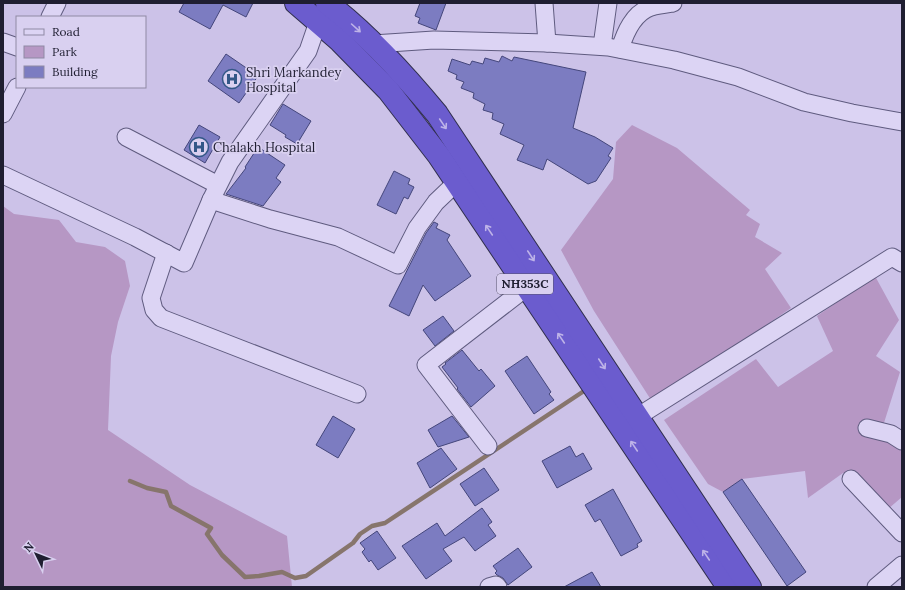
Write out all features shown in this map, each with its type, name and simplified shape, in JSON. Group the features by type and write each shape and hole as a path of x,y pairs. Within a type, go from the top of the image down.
{"highway":[{"name":"NH353C","path":"296,3 322,12 374,44 410,82 437,114 750,587"},
{"name":"NH353C","path":"322,12 340,41 388,90 439,156 728,587"}],"street":[{"path":"50,16 57,3"},
{"path":"544,3 547,43"},
{"path":"602,46 608,3"},
{"path":"620,49 625,33 637,16 650,8 673,3"},
{"path":"3,175 120,230 184,263 211,200 230,162 308,51 322,12"},
{"path":"374,44 434,40 602,46 674,60 738,77 804,102 902,122"},
{"path":"3,42 16,47"},
{"path":"3,114 16,88"},
{"path":"126,137 218,185"},
{"path":"211,200 270,219 338,237 398,265 417,228 436,202 457,182"},
{"path":"166,253 150,298 154,310 161,318 357,394"},
{"path":"637,418 892,257 901,257"},
{"path":"488,446 426,365 527,287"},
{"path":"867,428 891,434 902,441"},
{"path":"851,478 902,534"},
{"path":"876,587 902,566"},
{"path":"489,587 496,585 498,587"}],"green space":[{"path":"632,125 677,148 750,210 746,215 760,224 755,237 782,253 765,269 791,308 653,403 594,311 561,250 613,179 616,142"},
{"path":"3,206 14,214 59,220 76,242 105,247 125,261 130,286 118,322 111,356 108,430 190,485 287,536 292,587 3,587"},
{"path":"875,276 899,320 876,356 900,372 883,426 902,448 902,497 888,509 860,478 843,473 808,498 805,471 742,479 723,492 708,484 664,420 756,359 778,387 833,351 817,316"}],"building":[{"path":"184,3 253,3 246,17 223,5 210,29 179,12"},
{"path":"420,3 446,3 436,30 418,23 420,18 415,16"},
{"path":"226,54 258,76 239,103 208,81"},
{"path":"502,56 512,61 514,57 586,72 573,128 595,137 613,148 608,156 611,158 596,181 588,184 547,159 543,170 517,160 524,145 500,134 504,124 492,119 493,113 483,110 485,104 473,98 474,93 461,88 464,82 456,79 457,75 448,71 452,59 470,65 472,61 483,64 485,58 499,62"},
{"path":"283,104 311,121 297,144 270,125"},
{"path":"199,125 220,137 205,163 184,150"},
{"path":"258,147 285,165 276,178 281,182 263,206 226,194 246,168 245,167"},
{"path":"394,171 410,179 408,184 414,187 408,199 404,197 396,214 377,205"},
{"path":"434,222 438,224 436,228 450,235 447,240 471,276 435,301 423,285 409,316 389,306 426,233"},
{"path":"443,316 454,331 435,346 423,330"},
{"path":"462,350 479,371 481,369 495,386 471,407 442,367"},
{"path":"527,356 551,392 549,394 554,400 534,414 505,371"},
{"path":"333,416 355,429 338,458 316,445"},
{"path":"452,416 469,437 438,447 428,430"},
{"path":"570,446 576,457 583,453 592,469 557,488 542,461"},
{"path":"441,448 457,469 430,488 417,463"},
{"path":"484,468 499,490 475,506 460,484"},
{"path":"742,479 806,572 787,586 723,492"},
{"path":"613,489 642,541 637,544 638,547 621,556 600,519 595,522 585,505"},
{"path":"482,508 492,522 488,525 496,536 475,551 464,537 443,549 452,561 426,579 402,546 437,523 445,536"},
{"path":"377,531 396,558 378,570 371,560 369,562 362,552 365,549 360,543"},
{"path":"518,548 532,567 508,585 503,578 495,573 497,571 493,566"},
{"path":"592,572 601,587 564,587"}],"waterway":[{"path":"130,481 147,488 166,492 171,506 211,528 207,534 222,555 245,577 282,572 295,578 306,576 353,543 360,534 372,526 385,523 587,389"}],"place":[{"name":"Shri Markandey Hospital","path":"232,79"},
{"name":"Chalakh Hospital","path":"199,147"}]}
